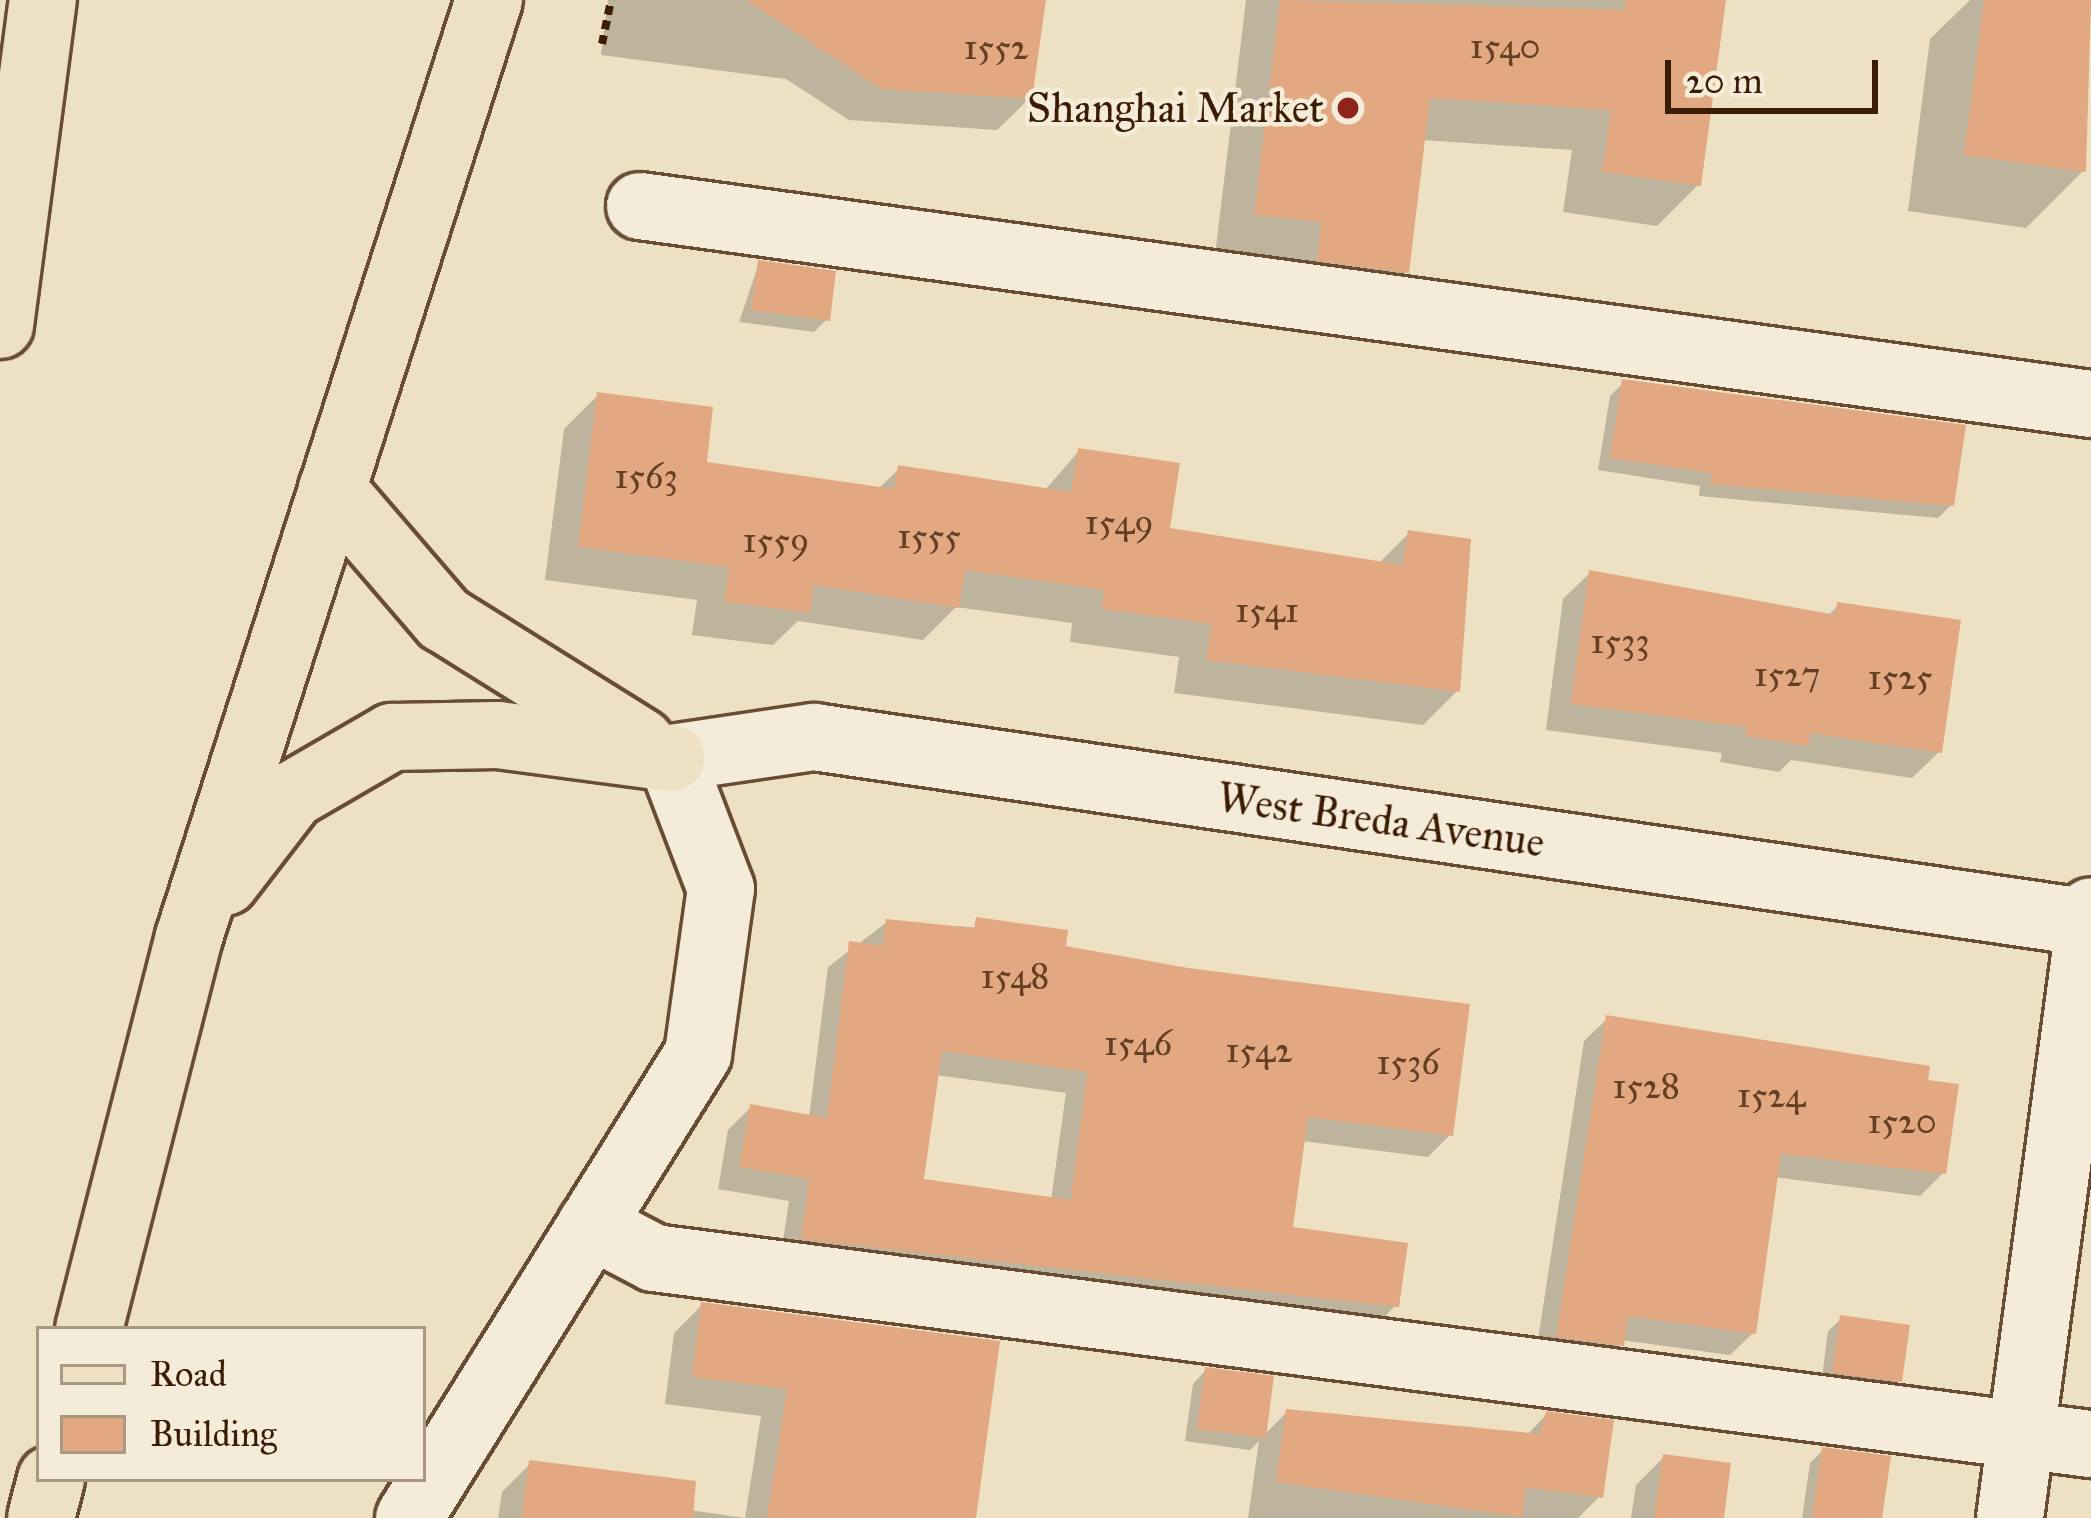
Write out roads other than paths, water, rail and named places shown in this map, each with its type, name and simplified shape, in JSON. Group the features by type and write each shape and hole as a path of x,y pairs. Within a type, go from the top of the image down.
{"main road":[{"path":"0,325 43,0"},
{"path":"90,1326 188,937 489,0"},
{"path":"332,489 444,619 671,758"},
{"path":"188,937 292,795 392,737 498,735 671,758"},
{"path":"41,1518 50,1482"}],"street":[{"path":"640,206 2091,404"},
{"name":"West Breda Avenue","path":"671,758 814,737 2090,923"},
{"path":"409,1518 698,1054 712,1002 721,889 671,758"},
{"path":"2010,1518 2091,911"},
{"path":"591,1225 654,1258 2091,1444"}],"place":[{"name":"Shanghai Market","path":"1348,108"}]}
